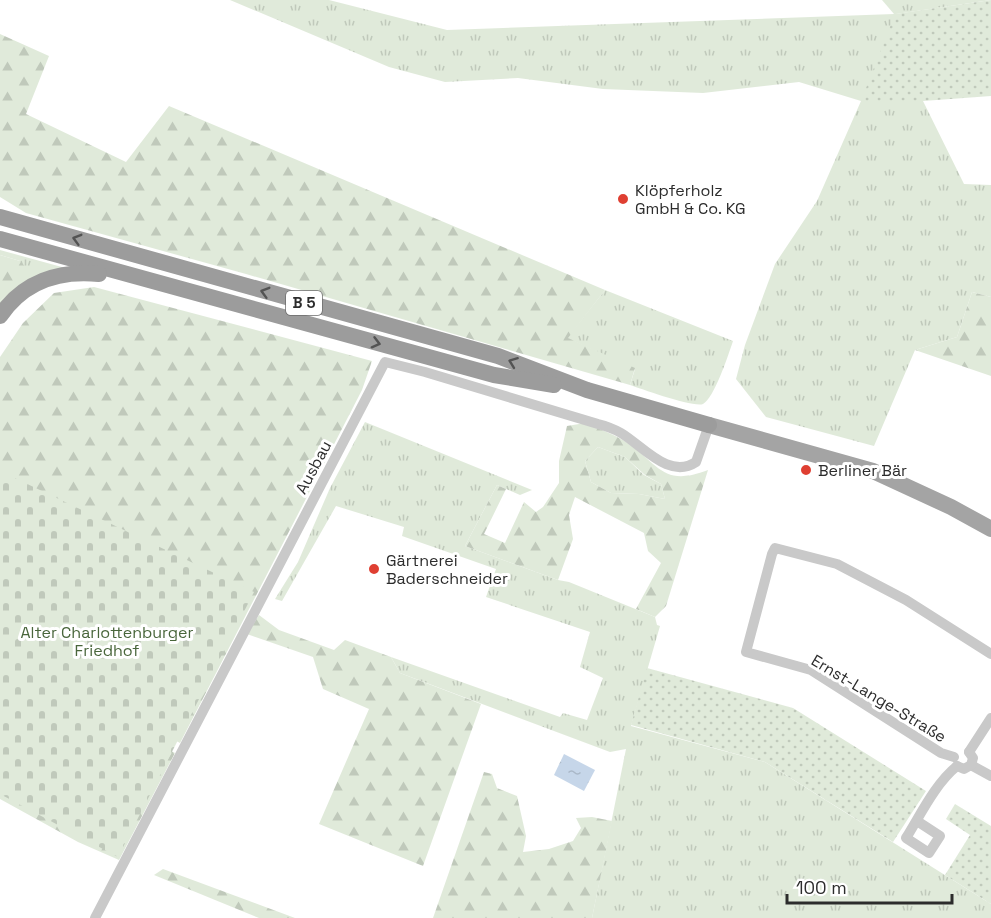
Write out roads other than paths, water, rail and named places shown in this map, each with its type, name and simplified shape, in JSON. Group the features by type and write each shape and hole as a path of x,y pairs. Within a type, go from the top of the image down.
{"highway":[{"name":"B 5","path":"0,217 498,356 587,390 709,425"},
{"name":"B 5","path":"0,239 494,375 587,390"},
{"path":"0,316 14,300 34,284 66,273 99,274 168,286"}],"main road":[{"name":"B 5","path":"709,425 873,471 951,507 991,530"}],"street":[{"name":"Ausbau","path":"95,918 385,362 619,431 660,462 674,468 682,468 696,462 709,425"},
{"name":"Ernst-Lange-Straße","path":"956,761 811,670 746,652 772,554 775,548 837,564 906,600 991,654"},
{"path":"969,752 991,718"},
{"path":"917,821 956,761 960,750 969,752 973,758 971,765 964,769 956,761"},
{"path":"971,765 991,776"}],"water":[{"path":"564,754 595,770 584,791 554,775"}],"place":[{"name":"Klöpferholz GmbH & Co. KG","path":"623,199"},
{"name":"Berliner Bär","path":"806,470"},
{"name":"Gärtnerei Baderschneider","path":"374,569"}],"park label":[{"name":"Alter Charlottenburger Friedhof","path":"107,641"}]}
